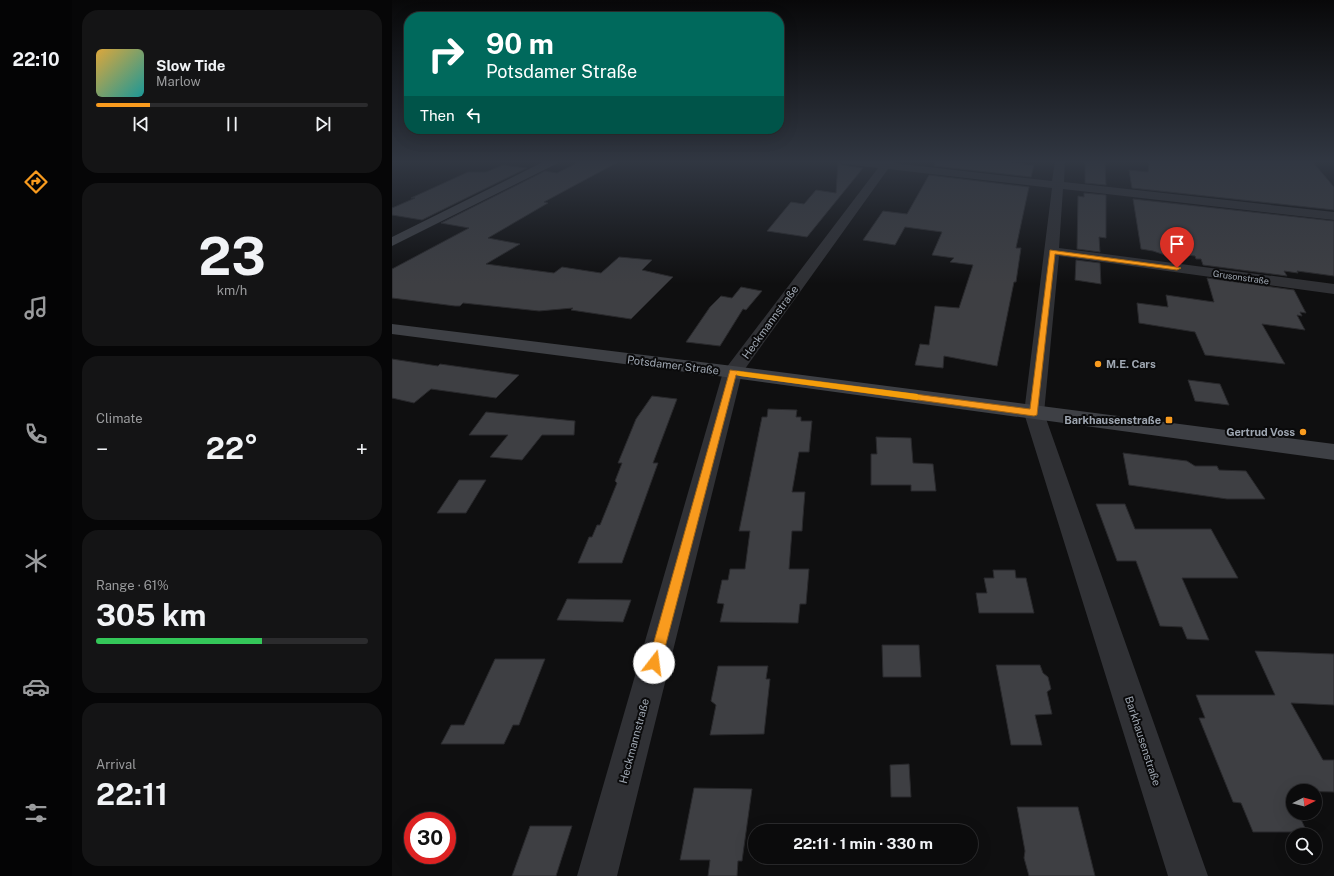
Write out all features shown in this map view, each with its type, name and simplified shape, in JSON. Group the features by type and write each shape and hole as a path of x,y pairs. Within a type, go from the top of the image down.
{"street":[{"path":"392,242 472,202"},
{"name":"Heckmannstraße","path":"597,876 733,372 859,202"},
{"name":"Barkhausenstraße","path":"1056,202 1052,252 1034,413 1188,876"},
{"path":"1208,202 1334,216"},
{"name":"Grusonstraße","path":"1052,252 1334,290"},
{"name":"Potsdamer Straße","path":"392,329 733,372 1334,452"}],"building":[{"path":"406,202 459,202 422,220 392,215 392,208"},
{"path":"483,202 544,202 548,203 488,238 520,244 486,264 554,273 562,267 601,273 619,257 652,260 642,270 673,277 631,319 571,310 573,308 539,311 463,303 460,306 455,306 392,298 392,269 469,228 441,223"},
{"path":"791,202 804,204 806,202 836,202 807,237 767,231"},
{"path":"914,202 1026,202 1016,248 1021,248 1016,282 1014,282 997,366 944,356 943,368 915,365 920,344 929,345 935,306 959,308 973,265 950,262 954,258 932,255 942,232 905,227 895,245 863,240 883,211 907,214"},
{"path":"1078,202 1106,202 1106,238 1099,237 1100,252 1077,249"},
{"path":"1133,202 1159,202 1334,221 1334,276 1297,271 1298,273 1284,271 1287,276 1203,265 1201,259 1196,259 1195,256 1170,253 1165,255 1141,249"},
{"path":"1259,202 1334,202 1334,210"},
{"path":"1076,260 1100,263 1101,284 1075,280"},
{"path":"1207,278 1294,290 1306,313 1300,312 1302,316 1297,315 1305,330 1262,324 1285,364 1205,355 1195,332 1139,323 1137,303 1168,307 1166,295 1214,302"},
{"path":"741,287 762,291 746,310 743,309 720,346 686,342 710,307 721,296 732,298"},
{"path":"392,359 519,375 496,398 431,389 414,403 392,398"},
{"path":"1188,380 1220,384 1229,405 1195,401"},
{"path":"652,396 677,399 653,463 658,463 622,563 578,563 589,537 592,537 597,525 600,525 617,483 615,481 622,463 618,463 636,419"},
{"path":"768,409 797,410 796,417 801,417 801,421 812,421 809,452 799,452 792,492 805,492 802,531 792,531 789,569 809,569 806,604 800,604 798,623 720,622 724,604 717,603 722,580 728,580 730,569 745,569 750,531 739,531 762,417 767,417"},
{"path":"486,412 575,421 574,435 542,435 522,460 490,457 508,435 469,435"},
{"path":"876,437 911,438 913,463 933,464 936,491 911,491 911,485 871,485 871,454 877,454"},
{"path":"1123,453 1187,461 1195,466 1217,466 1219,470 1246,471 1265,499 1227,499 1129,485"},
{"path":"459,480 486,480 466,513 437,513"},
{"path":"1096,504 1125,504 1135,529 1211,529 1238,578 1182,578 1209,640 1187,639 1182,627 1160,626 1136,561 1117,561"},
{"path":"993,570 1015,570 1016,578 1026,578 1034,613 979,613 976,593 987,593 984,578 994,578"},
{"path":"567,599 631,600 623,622 557,620"},
{"path":"882,645 919,645 921,677 883,677"},
{"path":"1255,651 1334,654 1334,705 1291,703 1323,760 1334,760 1334,792 1322,792 1322,784 1286,784 1286,820 1301,820 1305,828 1286,828 1286,832 1253,832 1241,803 1233,802 1199,718 1205,718 1196,695 1275,695"},
{"path":"495,659 545,659 519,725 513,725 504,744 441,744 451,725 464,725"},
{"path":"996,665 1040,665 1043,673 1048,677 1051,689 1047,692 1052,714 1035,715 1042,745 1011,745"},
{"path":"718,666 768,666 766,679 770,679 764,734 710,735 716,705 711,701"},
{"path":"909,764 911,797 891,797 890,765"},
{"path":"694,788 752,789 742,861 738,861 737,876 708,876 710,860 680,860"},
{"path":"1017,807 1078,807 1095,876 1029,876 1024,858 1025,851"},
{"path":"530,826 572,826 556,876 512,876"}],"slow traffic":[{"path":"740,373 917,397"}],"place":[{"name":"M.E. Cars","path":"1098,364"},
{"name":"Barkhausenstraße","path":"1169,420"},
{"name":"Gertrud Voss","path":"1303,432"}],"route":[{"path":"654,663 733,372 1034,413 1052,252 1177,268"}]}
